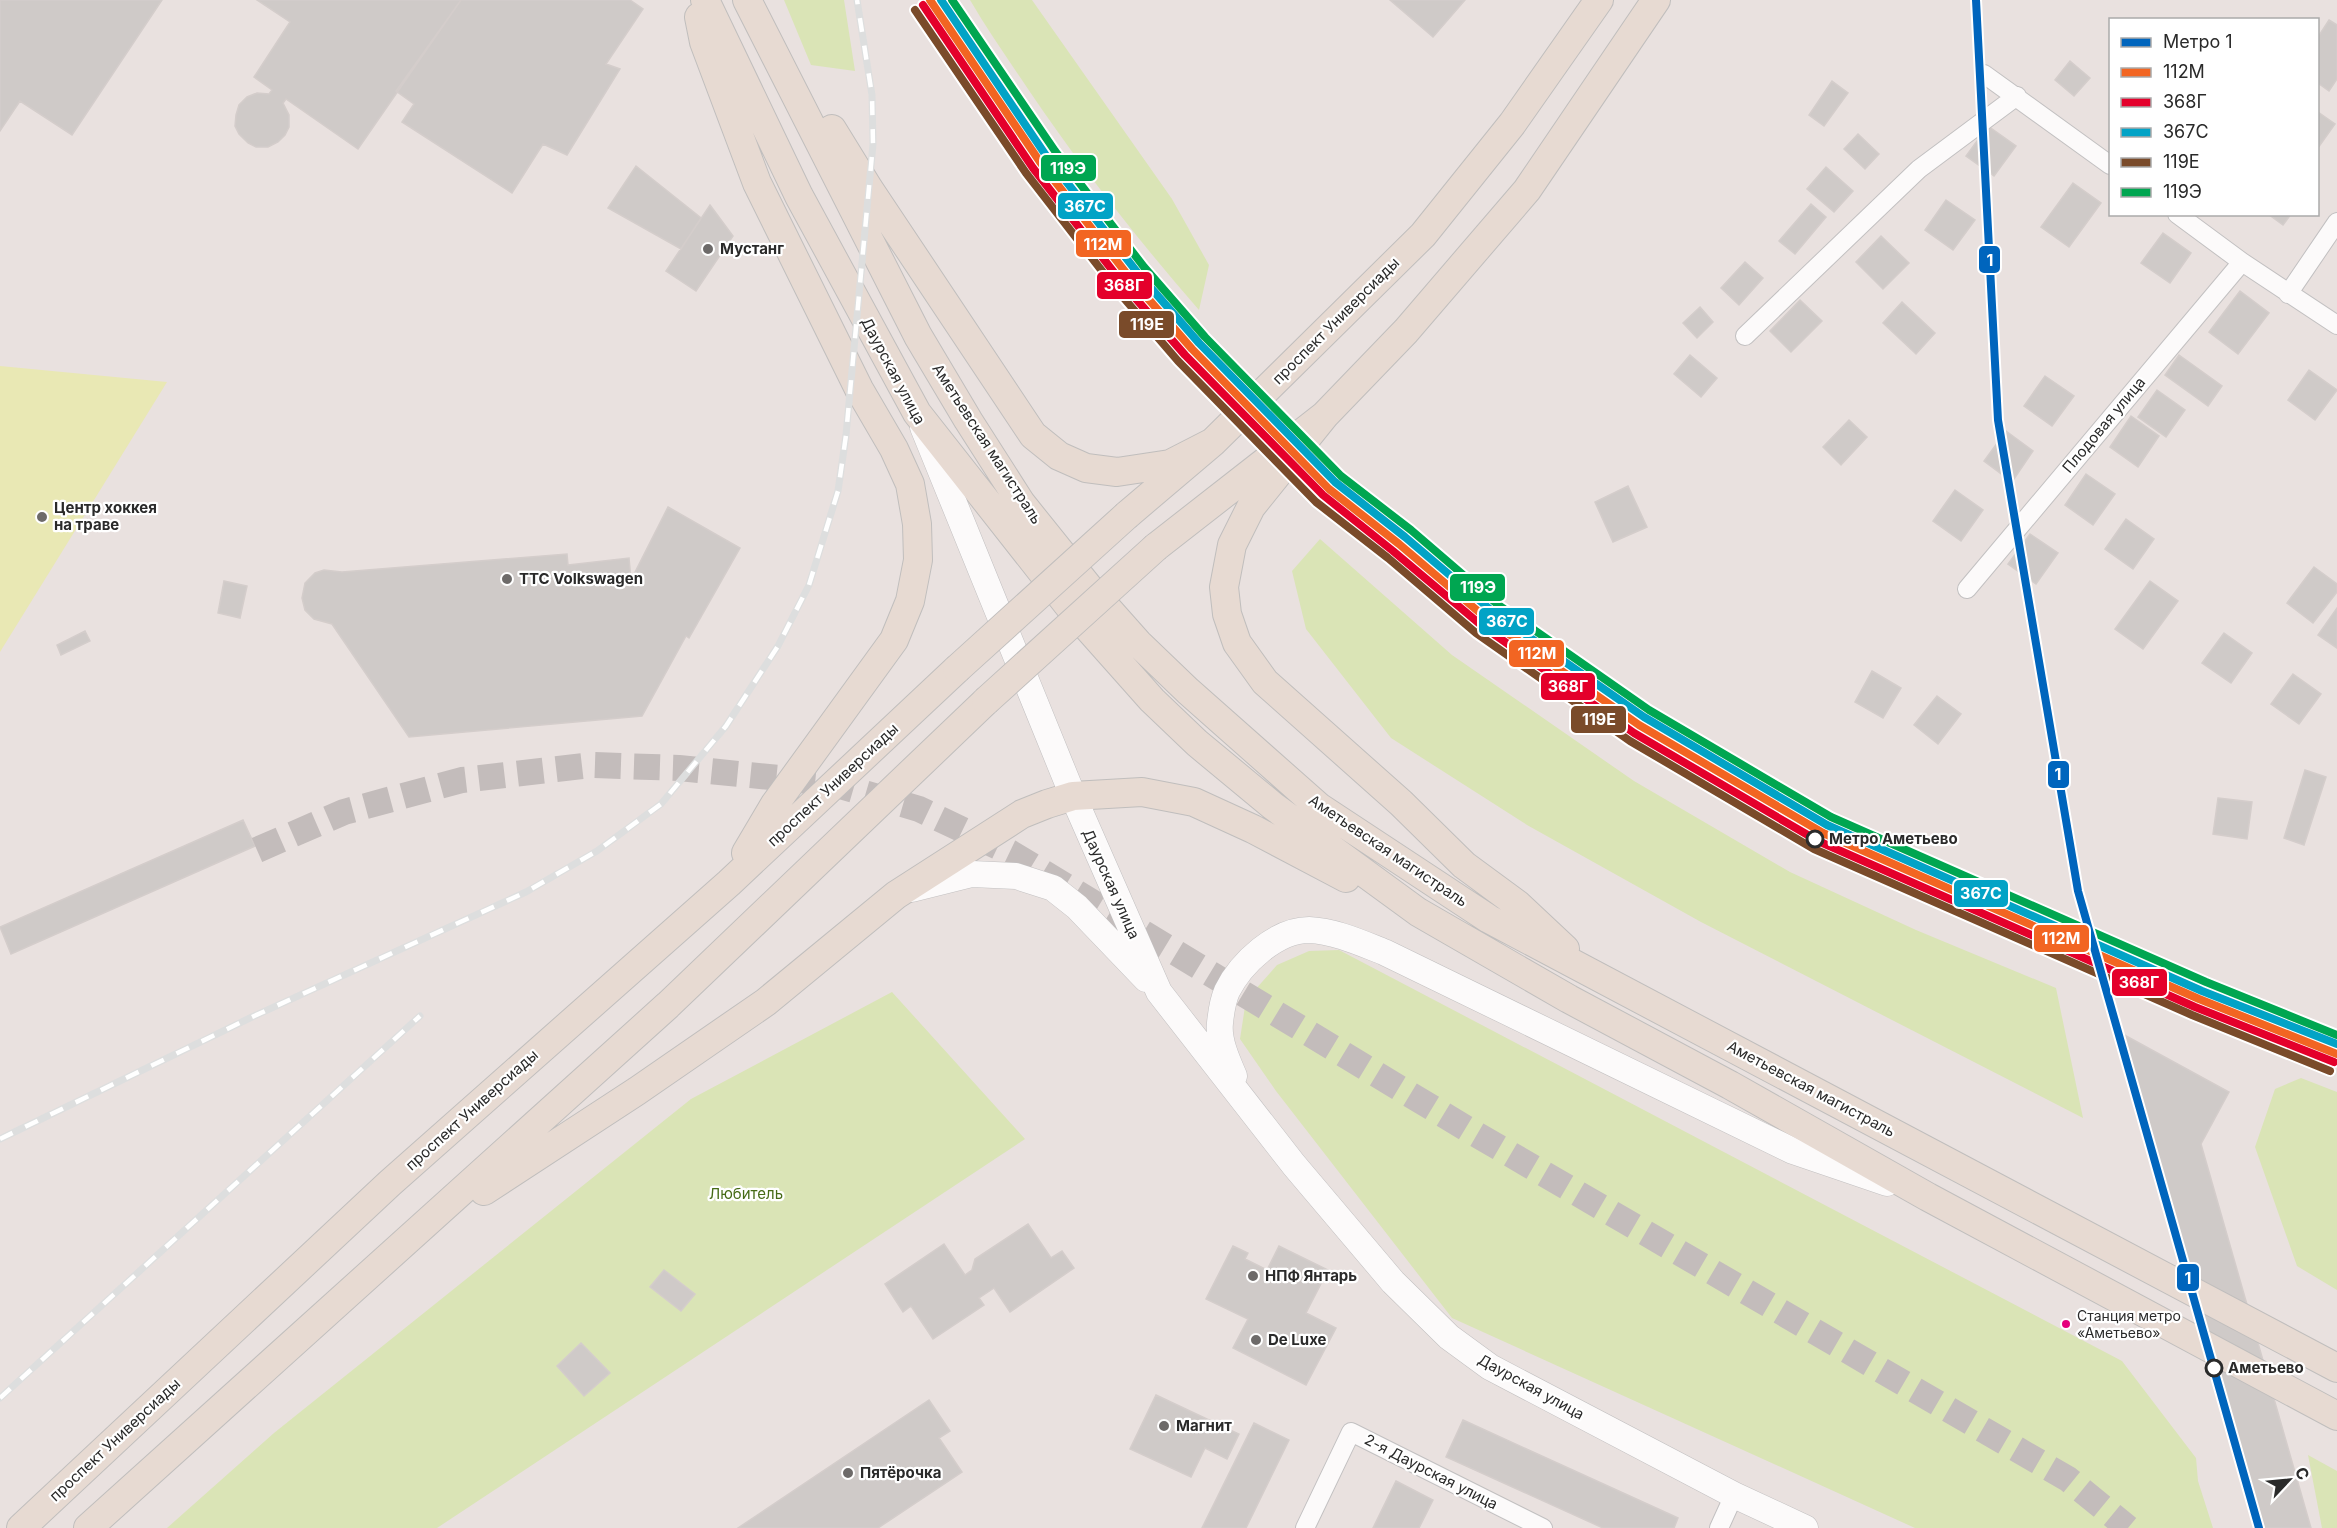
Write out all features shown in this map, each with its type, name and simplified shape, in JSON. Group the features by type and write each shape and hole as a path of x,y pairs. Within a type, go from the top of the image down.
{"main road":[{"path":"695,0 704,42 757,183 859,389 894,449 910,484 917,524 918,560 910,601 894,640 776,804 729,883"},
{"name":"Даурская улица","path":"705,0 799,196 917,413"},
{"name":"Аметьевская магистраль","path":"747,0 918,336 1022,503 1090,589 1138,643 1188,691 1319,807 1489,919 1594,977 1645,1000 2337,1368"},
{"path":"752,0 869,189 1033,435 1059,456 1086,468 1118,472 1170,464 1213,442"},
{"name":"проспект Универсиады","path":"21,1528 390,1183 729,883 957,669 1127,515 1213,442 1423,235 1512,124 1599,0"},
{"path":"1594,977 1517,904 1464,865 1401,802 1265,682 1237,643 1227,614 1224,587 1227,561 1232,545 1251,507 1325,415 1406,331 1527,190 1656,0"},
{"name":"Аметьевская магистраль","path":"917,413 1072,610 1152,699 1197,743 1273,806 1418,912 1569,999 1730,1085 1928,1197 2337,1416"},
{"path":"88,1528 408,1242 668,1005 986,701 1156,547 1325,415"},
{"path":"408,1242 637,1091 766,1002 896,895 1022,814 1073,796 1142,792 1194,802 1418,912"}],"street":[{"path":"1984,74 2109,164"},
{"path":"1745,336 1919,169 2017,96"},
{"path":"2180,216 2288,294 2337,325"},
{"path":"2288,294 2337,222"},
{"name":"Плодовая улица","path":"1967,588 2242,262"},
{"name":"Даурская улица","path":"917,413 1073,796 1159,993 1294,1165 1393,1282 1449,1337 1490,1367 1734,1495 1805,1528"},
{"path":"896,895 929,883 972,874 1016,876 1053,888 1077,907 1159,993"},
{"path":"1246,1104 1225,1055 1219,1025 1226,993 1237,975 1256,955 1279,937 1308,930 1351,939 1384,952 1793,1151 1928,1197"},
{"name":"2-я Даурская улица","path":"1305,1528 1351,1432 1543,1528"},
{"path":"1719,1528 1734,1495"}],"green space":[{"path":"784,0 844,0 855,71 811,65"},
{"path":"970,0 1032,0 1172,199 1209,265 1199,310 1132,230 1068,146 998,45"},
{"name":"Центр хоккея на траве","path":"0,366 167,382 0,652"},
{"path":"1320,539 1452,655 1634,781 1790,872 1916,930 2056,988 2083,1118 1701,922 1527,825 1391,738 1306,629 1292,571"},
{"path":"1339,950 2122,1361 2196,1458 2198,1481 2213,1528 1915,1528 1452,1318 1276,1091 1240,1039 1246,1000 1277,965 1309,951"},
{"name":"Любитель","path":"892,992 1025,1139 437,1528 167,1528 274,1433 691,1099"},
{"path":"2301,1078 2337,1092 2337,1290 2297,1266 2255,1147 2275,1089"},
{"path":"2308,1455 2337,1471 2337,1528 2322,1528"}],"building":[{"path":"0,0 162,0 72,135 20,101 0,131"},
{"path":"257,0 461,0 358,149 286,99 283,103 289,115 289,127 278,142 268,147 256,147 239,134 235,126 239,105 247,97 257,93 269,94 272,90 254,77 290,22"},
{"path":"461,0 630,0 643,9 606,64 620,69 567,155 543,144 512,193 402,122 414,104 396,91"},
{"path":"1390,0 1465,0 1433,37"},
{"path":"2329,20 2337,25 2337,79 2329,91 2319,84 2319,35"},
{"path":"2070,61 2090,78 2074,96 2055,80"},
{"path":"1832,81 1848,93 1824,126 1809,115"},
{"path":"2319,113 2335,124 2319,147"},
{"path":"1988,126 2016,146 1994,176 1966,156"},
{"path":"1858,134 1879,154 1865,169 1844,149"},
{"path":"636,166 701,218 681,249 608,208"},
{"path":"1826,167 1853,191 1834,212 1807,189"},
{"path":"2073,183 2101,203 2069,247 2041,227"},
{"path":"1946,200 1975,220 1953,250 1925,230"},
{"path":"1811,204 1826,217 1795,254 1779,241"},
{"path":"710,205 733,236 696,291 666,271"},
{"path":"2271,216 2290,216 2283,225"},
{"path":"2163,233 2191,253 2170,283 2141,263"},
{"path":"1881,236 1909,263 1883,289 1856,262"},
{"path":"1745,262 1763,278 1739,305 1721,288"},
{"path":"2240,291 2269,313 2238,354 2209,332"},
{"path":"1800,300 1822,321 1791,352 1770,331"},
{"path":"1902,302 1935,333 1916,354 1883,323"},
{"path":"1700,307 1713,322 1697,338 1683,323"},
{"path":"1690,355 1717,378 1701,397 1674,374"},
{"path":"2179,355 2222,386 2208,406 2165,375"},
{"path":"2309,370 2337,390 2315,420 2288,400"},
{"path":"2045,376 2074,396 2052,426 2024,406"},
{"path":"2157,390 2185,410 2166,437 2138,417"},
{"path":"2131,416 2159,436 2138,467 2110,447"},
{"path":"1849,420 1867,437 1841,465 1823,447"},
{"path":"2006,431 2033,451 2012,482 1984,461"},
{"path":"2086,474 2115,494 2093,525 2065,505"},
{"path":"1628,486 1647,527 1613,542 1595,502"},
{"path":"1955,490 1983,510 1961,541 1933,521"},
{"path":"668,507 740,548 689,638 686,636 642,716 409,737 332,624 314,619 305,610 302,598 305,583 315,573 324,570 342,572 567,554 568,565 629,558 631,580"},
{"path":"2126,519 2154,539 2133,569 2105,549"},
{"path":"2030,534 2058,553 2036,584 2008,564"},
{"path":"2314,567 2337,584 2337,592 2313,623 2287,603"},
{"path":"224,581 247,586 240,618 218,613"},
{"path":"2150,581 2178,601 2143,649 2115,629"},
{"path":"2337,608 2337,648 2318,635"},
{"path":"85,631 90,641 61,655 57,645"},
{"path":"2224,633 2252,653 2231,683 2202,663"},
{"path":"1872,671 1901,688 1883,718 1855,702"},
{"path":"2293,674 2321,694 2299,724 2271,704"},
{"path":"1937,696 1961,714 1938,744 1914,725"},
{"path":"2305,770 2326,777 2304,845 2284,838"},
{"path":"2218,798 2252,802 2247,839 2213,834"},
{"path":"243,820 255,846 11,954 0,927"},
{"path":"2117,1031 2229,1092 2201,1144 2311,1528 2260,1528"},
{"path":"1028,1224 1051,1258 1062,1251 1074,1268 1010,1312 994,1288 979,1298 984,1305 933,1339 911,1306 903,1312 885,1284 944,1244 965,1275 972,1270 975,1259"},
{"path":"1233,1246 1248,1253 1245,1259 1267,1270 1279,1246 1328,1270 1306,1313 1336,1328 1306,1385 1233,1348 1248,1319 1206,1299"},
{"path":"664,1270 695,1294 681,1311 650,1287"},
{"path":"581,1343 610,1373 584,1396 557,1366"},
{"path":"1156,1395 1239,1434 1227,1459 1205,1448 1191,1477 1130,1449"},
{"path":"929,1400 950,1431 939,1438 962,1472 878,1528 738,1528"},
{"path":"1463,1420 1678,1518 1674,1528 1603,1528 1446,1457"},
{"path":"1254,1423 1289,1440 1246,1528 1202,1528"},
{"path":"1396,1481 1433,1500 1419,1528 1373,1528"}],"tunnel":[{"path":"257,850 344,812 462,780 592,765 679,768 830,783 919,809 1011,853 1467,1129 2068,1479 2128,1528"}],"railway":[{"path":"0,1139 252,1017 526,892 597,851 661,804 726,726 778,646 809,585 838,491 846,435 873,144 872,95 857,0"},
{"path":"0,1398 420,1016"}],"metro line":[{"name":"1","path":"1976,0 1998,420 2078,891 2259,1528"}],"transit line":[{"name":"112М","path":"930,0 1040,162 1130,278 1192,349 1329,489 1399,544 1486,618 1639,725 1823,833 2199,999 2337,1054"},
{"name":"367С","path":"941,0 1047,157 1137,272 1199,343 1335,482 1405,537 1492,611 1644,717 1827,825 2202,991 2337,1044"},
{"name":"119Э","path":"952,0 1055,151 1144,267 1205,337 1341,476 1411,530 1497,604 1649,710 1831,817 2206,982 2337,1035"},
{"name":"368Г","path":"923,5 1033,168 1123,284 1185,355 1323,495 1481,625 1634,733 1818,841 2195,1007 2334,1062"},
{"name":"119Е","path":"915,10 1026,173 1116,289 1178,361 1316,502 1388,558 1476,633 1630,741 1814,849 2192,1015 2330,1071"}],"place":[{"name":"Мустанг","path":"708,249"},
{"name":"Центр хоккея на траве","path":"42,517"},
{"name":"ТТС Volkswagen","path":"507,579"},
{"name":"Метро Аметьево","path":"1815,839"},
{"name":"НПФ Янтарь","path":"1253,1276"},
{"name":"Станция метро «Аметьево»","path":"2066,1324"},
{"name":"De Luxe","path":"1256,1340"},
{"name":"Аметьево","path":"2214,1368"},
{"name":"Магнит","path":"1164,1426"},
{"name":"Пятёрочка","path":"848,1473"}]}
